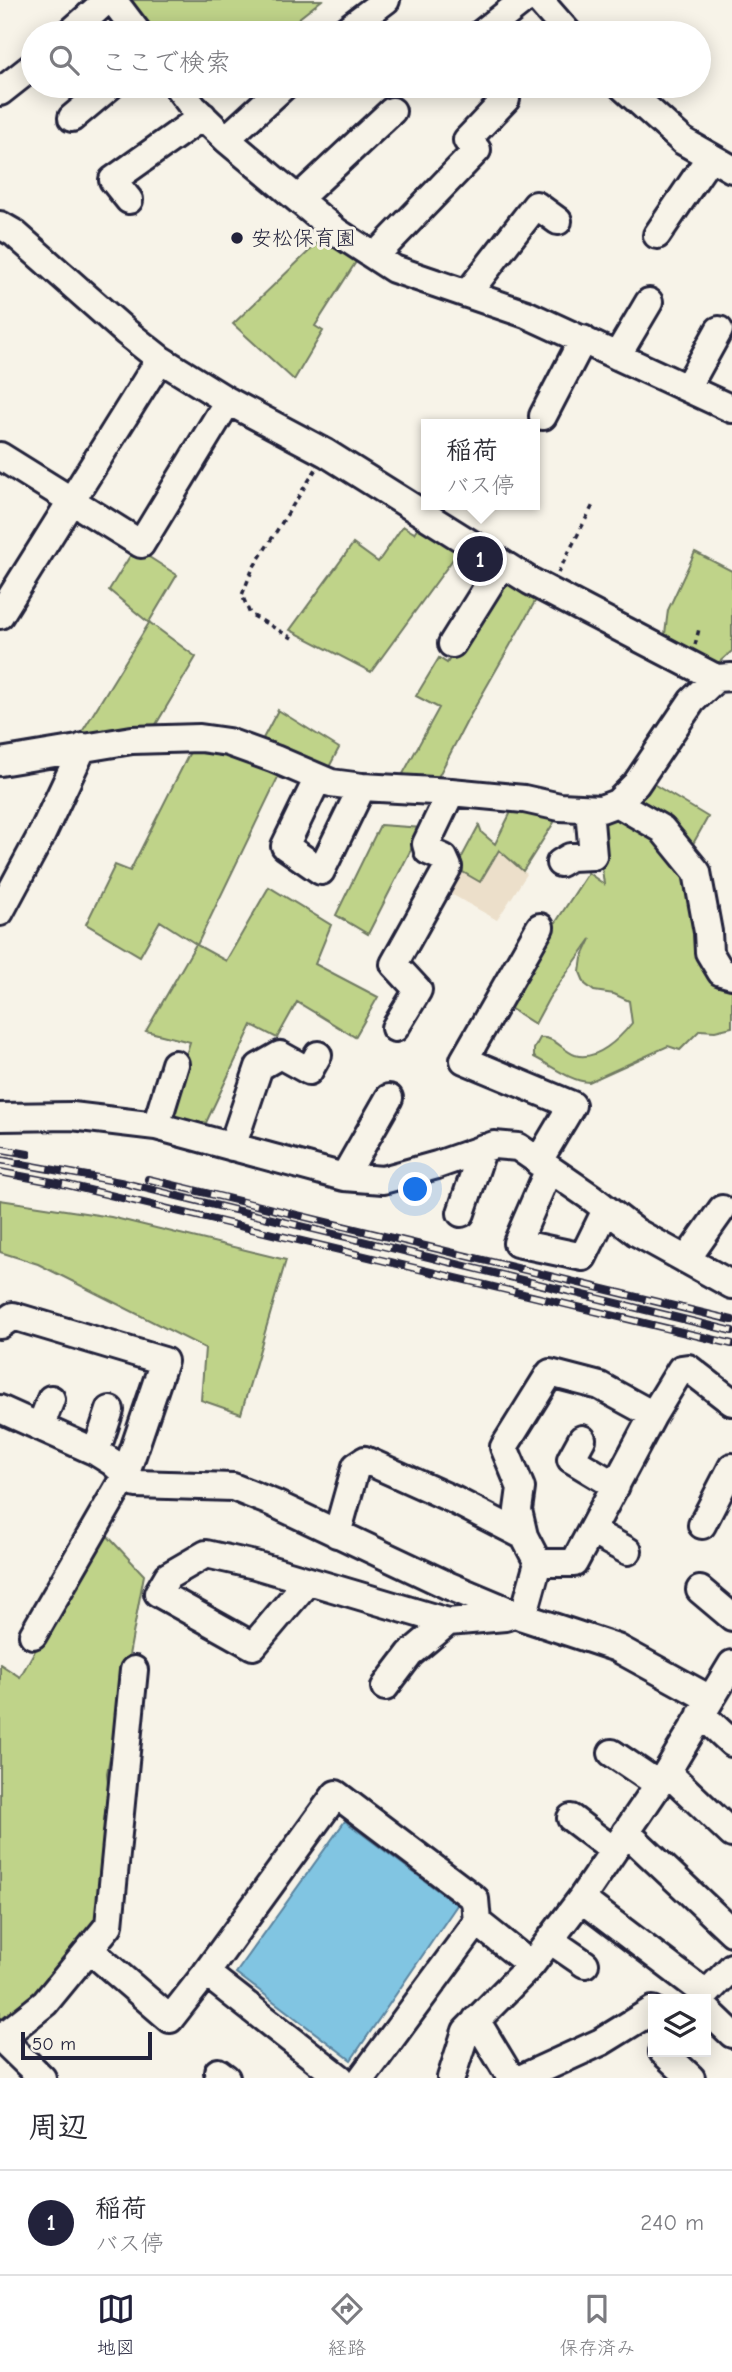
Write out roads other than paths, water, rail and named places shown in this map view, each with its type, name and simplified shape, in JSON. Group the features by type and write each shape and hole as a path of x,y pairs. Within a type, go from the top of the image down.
{"street":[{"path":"83,21 107,0"},
{"path":"113,0 129,21"},
{"path":"358,21 386,0"},
{"path":"497,21 524,0"},
{"path":"539,0 557,21"},
{"path":"0,92 21,75"},
{"path":"72,118 96,98"},
{"path":"187,98 226,139 337,232 394,269 526,314 732,409"},
{"path":"226,139 271,98"},
{"path":"635,98 683,141 721,163 657,235"},
{"path":"375,256 477,150 467,140 506,99"},
{"path":"299,198 392,111"},
{"path":"129,200 113,180 203,116"},
{"path":"467,295 536,205 558,221"},
{"path":"0,225 14,233 125,332 160,359 228,401 326,453 549,591 727,678"},
{"path":"617,356 649,302"},
{"path":"687,388 719,330"},
{"path":"543,416 583,339"},
{"path":"0,615 160,359"},
{"path":"0,456 141,544 228,401"},
{"path":"452,644 502,564"},
{"path":"6,753 132,740 200,737 229,742 275,758 331,783 362,788 524,799 560,807 601,809 617,803 636,784 692,701 727,678"},
{"path":"0,912 83,747"},
{"path":"318,778 285,846 321,871 362,788"},
{"path":"395,1028 418,990 394,964 447,866 444,858 428,851 426,844 451,792"},
{"path":"617,803 662,829 697,873 709,952 721,972 732,975"},
{"path":"561,863 570,857 593,856 589,810"},
{"path":"540,927 464,1060 572,1105 543,1165 517,1243 583,1257 606,1210"},
{"path":"232,1147 259,1067 280,1055 309,1071 318,1055"},
{"path":"156,1126 175,1063"},
{"path":"344,1177 389,1098"},
{"path":"0,1117 72,1116 156,1126 344,1177 383,1180 494,1145 518,1147 636,1232 686,1260 729,1277"},
{"path":"461,1213 483,1148"},
{"path":"686,1260 722,1209"},
{"path":"0,1325 13,1316 164,1361 125,1476 33,1635"},
{"path":"538,1563 574,1563 653,1415 681,1369 688,1368 732,1402"},
{"path":"504,1447 550,1373 600,1386 653,1415"},
{"path":"40,1427 51,1399"},
{"path":"0,1409 96,1452 136,1484 233,1487 273,1503 447,1585 519,1615 617,1648 705,1707 732,1743"},
{"path":"96,1452 110,1410"},
{"path":"492,1422 522,1488 518,1510 524,1536 538,1563 519,1615"},
{"path":"582,1439 571,1459 616,1486"},
{"path":"337,1534 356,1466 365,1460 452,1499 524,1536"},
{"path":"702,1525 732,1467"},
{"path":"591,1531 628,1551"},
{"path":"307,1582 253,1646 158,1593 168,1576 206,1554 255,1565 448,1622 519,1615"},
{"path":"700,1590 732,1617"},
{"path":"384,1687 410,1654 448,1622"},
{"path":"451,2078 466,2031 531,1965 581,1899 662,1778 732,1664"},
{"path":"42,2078 1,2038 45,2003 109,1925 134,1670"},
{"path":"612,1753 662,1778 732,1834"},
{"path":"90,1950 170,2019 336,1794 475,1899 477,1922 362,2078"},
{"path":"571,1818 620,1841 732,1932"},
{"path":"581,1899 699,1994"},
{"path":"477,1922 531,1965"},
{"path":"550,1940 585,1964"},
{"path":"701,1994 732,1967"},
{"path":"206,1973 340,2078"},
{"path":"711,2008 732,2034"},
{"path":"522,2078 572,2068 601,2042 648,2013"},
{"path":"476,2020 511,2078"},
{"path":"668,2057 691,2078"}],"water":[{"path":"345,1821 457,1905 351,2060 236,1973"}],"railway":[{"path":"0,1149 28,1154"},
{"path":"0,1160 120,1182 732,1331"},
{"path":"0,1172 68,1185 732,1344"},
{"path":"148,1179 732,1320"}],"place":[{"name":"安松保育園","path":"237,238"},
{"name":"稲荷","path":"480,559"}]}
